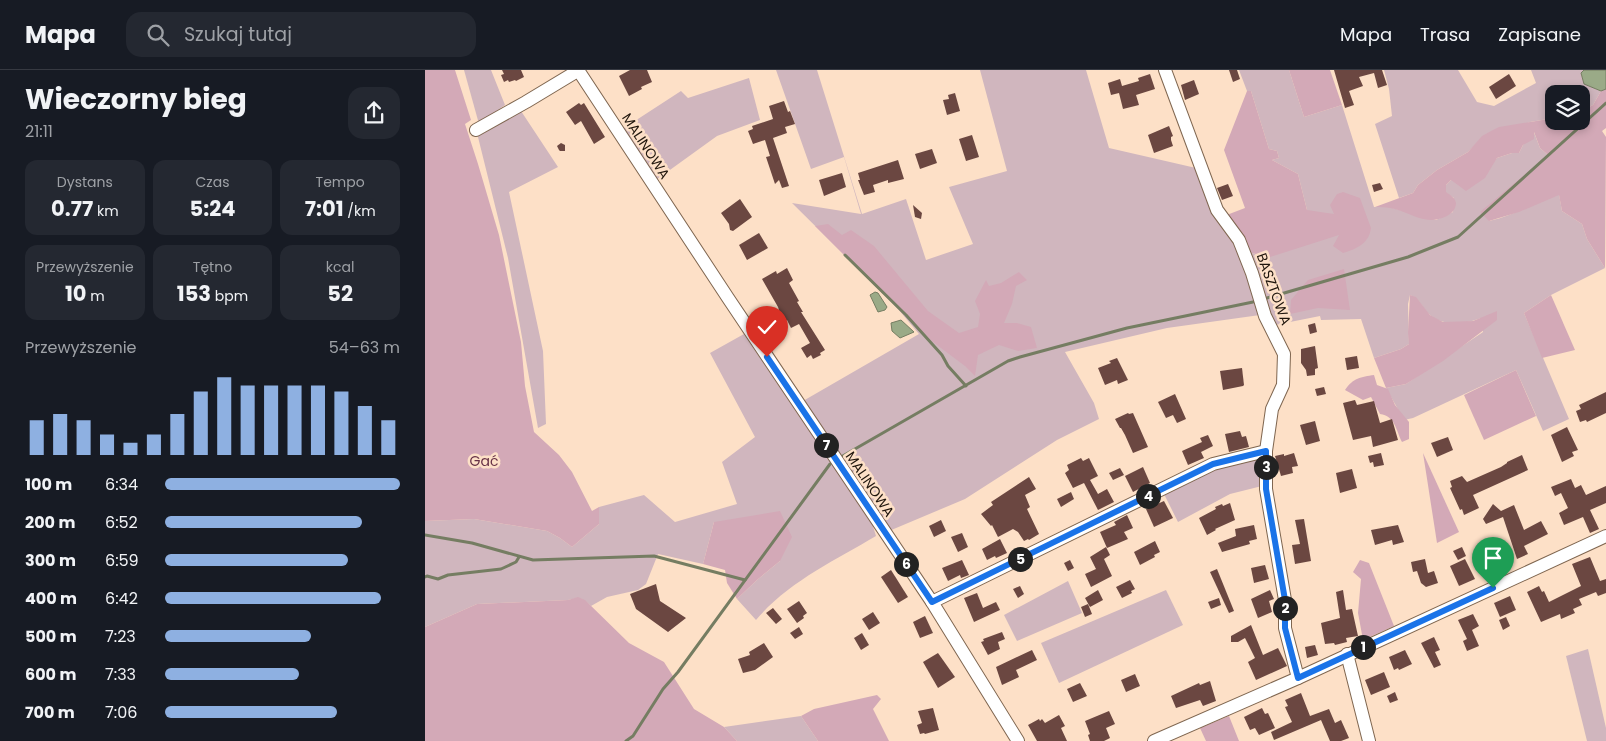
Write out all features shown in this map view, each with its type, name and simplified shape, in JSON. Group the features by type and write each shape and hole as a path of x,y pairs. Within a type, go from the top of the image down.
{"street":[{"path":"476,130 578,70"},
{"name":"MALINOWA","path":"578,70 932,602 1018,741"},
{"name":"BASZTOWA","path":"1165,70 1217,210 1239,240 1252,272 1265,316 1284,354 1283,385 1272,409 1266,451 1266,489 1285,600 1285,628 1298,678"},
{"path":"932,602 1213,464 1266,451"},
{"path":"1154,741 1298,678 1606,536"},
{"path":"1347,654 1369,741"}],"shaded area":[{"path":"464,70 491,70 505,105 479,124"},
{"path":"776,70 817,70 862,214 906,199 926,260 973,244 949,187 1007,171 980,70 1086,70 1109,148 1196,168 1221,227 1237,246 1260,315 1167,328 1065,352 1094,403 1099,419 1057,440 965,499 889,531 803,401 919,334 893,303 792,203 861,214 844,157 811,169"},
{"path":"1239,70 1289,70 1304,117 1342,105 1374,207 1389,207 1436,220 1453,212 1454,198 1446,193 1446,185 1451,180 1490,166 1497,158 1512,153 1519,153 1533,130 1540,148 1548,155 1489,221 1507,216 1559,194 1562,211 1582,224 1587,239 1605,268 1551,295 1524,313 1569,419 1543,431 1516,370 1413,418 1404,420 1386,388 1406,384 1483,332 1481,318 1468,322 1447,323 1434,318 1419,301 1410,295 1408,304 1409,344 1401,349 1374,358 1361,319 1321,320 1320,316 1275,325 1248,254 1253,253 1267,258 1307,210 1298,174 1272,160 1279,158 1277,151 1269,149 1251,91 1247,91"},
{"path":"1384,70 1458,70 1477,102 1494,106 1536,83 1531,70 1584,70 1581,73 1584,84 1586,85 1545,85 1545,120 1530,122 1475,145 1468,152 1437,170 1418,185 1413,193 1399,198 1375,124 1392,116 1389,89"},
{"path":"1584,70 1606,70 1606,89 1601,91 1584,84 1581,73"},
{"path":"749,78 760,120 717,136 656,180 621,130 681,91 688,98"},
{"path":"1590,86 1601,91 1593,105 1590,106"},
{"path":"521,111 558,167 509,192 543,351 546,424 538,428 508,258 477,133"},
{"path":"875,292 878,293 887,307 885,310 878,312 870,295"},
{"path":"901,320 914,332 900,338 892,331 891,323"},
{"path":"744,334 872,523 876,536 797,583 782,594 756,620 737,599 780,561 714,522 703,564 658,554 646,584 638,590 607,597 591,606 578,598 477,604 425,627 425,521 474,519 547,531 572,547 599,524 599,507 644,495 675,522 737,504 722,462 755,437 710,353"},
{"path":"1256,459 1261,462 1262,486 1230,494 1178,522 1163,492 1210,470"},
{"path":"1068,581 1082,613 1017,641 1004,615"},
{"path":"1166,590 1183,625 1059,683 1041,643"},
{"path":"1588,649 1606,728 1606,741 1587,741 1566,656"},
{"path":"801,716 818,741 737,741 724,727"}],"green space":[{"name":"Gać","path":"425,70 455,70 471,120 465,124 499,235 521,342 525,386 534,432 559,455 572,472 592,511 599,507 599,524 572,547 547,531 474,519 425,521"},
{"path":"1289,70 1330,70 1342,105 1304,117"},
{"path":"1606,89 1606,128 1602,131 1606,137 1605,268 1587,239 1582,224 1562,211 1559,195 1519,212 1489,221 1480,212 1548,155 1540,148 1534,132 1534,139 1523,145 1519,153 1512,153 1497,158 1485,178 1466,191 1451,180 1446,185 1446,192 1454,198 1456,204 1453,211 1447,216 1432,220 1418,218 1390,208 1375,207 1413,193 1418,185 1437,170 1468,152 1482,136 1499,127 1545,119 1545,130 1590,130 1590,106 1593,105 1601,91"},
{"path":"1247,91 1251,91 1269,149 1277,151 1279,158 1272,160 1298,174 1307,210 1334,214 1330,205 1337,194 1343,192 1360,198 1371,228 1365,242 1353,250 1343,253 1333,246 1339,235 1267,258 1253,253 1248,254 1224,216 1245,208 1224,150"},
{"path":"828,224 842,235 851,230 874,246 928,311 959,333 978,327 980,314 975,301 986,280 989,286 1001,283 1019,272 1027,280 1016,286 1012,304 1004,323 1017,323 1031,327 1037,348 1018,351 999,345 978,355 975,376 907,318 815,226"},
{"path":"1344,269 1350,310 1318,308 1290,314 1291,300 1308,280"},
{"path":"1410,295 1416,297 1430,315 1443,322 1473,321 1497,311 1497,320 1443,361 1406,384 1386,388 1374,358 1401,349 1409,344"},
{"path":"1551,295 1575,350 1542,358 1524,313"},
{"path":"1516,370 1536,416 1484,440 1464,395"},
{"path":"1374,375 1377,385 1388,389 1395,405 1409,422 1409,439 1402,442 1392,421 1385,415 1380,414 1371,397 1363,400 1345,390 1358,379"},
{"path":"1423,453 1459,532 1437,543"},
{"path":"780,511 792,537 780,561 737,599 727,583 725,570 703,564 714,522"},
{"path":"1360,560 1369,563 1394,626 1363,640 1358,613 1361,579 1353,572"},
{"path":"578,597 585,600 629,643 664,662 694,709 724,727 737,741 425,741 425,627 477,604 568,600"},
{"path":"877,695 881,699 873,709 889,741 818,741 801,716 814,709"},
{"path":"1229,716 1239,741 1206,741 1200,728"}],"building":[{"path":"502,70 521,70 524,77 516,81 509,82 508,80 504,82 501,75 504,74"},
{"path":"630,70 647,70 652,82 629,96 619,76"},
{"path":"1229,70 1237,70 1240,79 1233,82"},
{"path":"1334,70 1382,70 1387,85 1378,88 1374,73 1359,77 1363,86 1349,91 1354,105 1345,108"},
{"path":"1150,74 1155,89 1136,95 1139,105 1123,109 1119,93 1111,95 1108,83 1120,79 1122,86 1139,81 1138,78"},
{"path":"1509,74 1516,86 1496,99 1489,87"},
{"path":"1194,80 1199,94 1185,100 1181,85"},
{"path":"955,93 960,111 947,115 943,100 949,99 948,95"},
{"path":"784,101 795,124 785,127 787,133 773,138 789,186 782,188 779,180 775,184 766,157 770,156 765,140 753,144 748,131 753,129 752,126 773,119 769,106"},
{"path":"579,103 581,105 584,103 605,137 594,144 581,121 575,125 566,112"},
{"path":"1169,126 1173,136 1171,140 1173,146 1154,153 1148,135"},
{"path":"972,135 979,157 966,161 959,139"},
{"path":"561,143 565,145 565,151 560,151 557,146"},
{"path":"932,149 937,163 920,169 915,154"},
{"path":"898,160 904,179 888,183 888,180 873,185 875,192 864,195 858,180 860,180 858,173"},
{"path":"842,173 846,187 824,196 819,180"},
{"path":"1380,183 1383,189 1374,192 1372,185"},
{"path":"1228,184 1233,196 1222,200 1217,188"},
{"path":"740,199 752,217 733,231 730,230 729,224 721,213"},
{"path":"913,205 922,213 921,219 915,217"},
{"path":"759,233 768,248 747,260 739,245"},
{"path":"787,268 793,280 789,283 799,301 797,302 803,312 801,312 825,350 820,353 821,355 813,359 811,355 807,358 801,348 810,343 799,324 791,328 787,320 782,319 777,311 779,310 778,307 762,279 776,271 777,274"},
{"path":"1315,323 1317,332 1310,334 1308,325"},
{"path":"1315,346 1318,368 1315,369 1315,375 1307,376 1306,370 1301,363 1301,349"},
{"path":"1357,356 1359,368 1347,370 1345,358"},
{"path":"1117,358 1128,380 1118,384 1117,380 1105,385 1098,368 1111,363 1109,361"},
{"path":"1242,368 1244,385 1223,390 1220,371"},
{"path":"1324,387 1326,394 1317,396 1315,389"},
{"path":"1606,392 1606,413 1587,422 1586,420 1580,422 1576,411 1581,409 1579,405"},
{"path":"1175,394 1186,419 1177,423 1173,415 1166,418 1158,402"},
{"path":"1355,400 1357,405 1374,401 1380,423 1392,419 1398,440 1373,447 1371,436 1353,440 1343,403"},
{"path":"1128,413 1133,413 1148,447 1133,453 1115,419"},
{"path":"1315,421 1320,441 1306,445 1300,425"},
{"path":"1567,427 1578,450 1572,452 1574,456 1562,462 1551,435"},
{"path":"1240,431 1242,437 1246,436 1249,447 1229,452 1225,434"},
{"path":"1208,435 1213,446 1201,452 1204,458 1188,465 1182,451 1202,442 1200,438"},
{"path":"1448,437 1453,450 1437,457 1431,443"},
{"path":"1294,453 1298,466 1292,467 1293,473 1281,476 1275,456"},
{"path":"1381,453 1384,465 1374,467 1373,462 1370,463 1368,456"},
{"path":"1522,455 1528,470 1473,495 1479,508 1464,515 1450,488 1452,487 1450,481 1462,476 1467,482 1501,467"},
{"path":"1081,458 1083,461 1089,458 1098,476 1090,480 1098,494 1107,489 1114,502 1098,510 1084,483 1073,488 1065,473 1069,470 1067,465"},
{"path":"1143,467 1150,483 1133,492 1125,476"},
{"path":"1120,468 1124,475 1113,480 1109,473"},
{"path":"1352,469 1357,488 1340,493 1336,473"},
{"path":"1029,477 1036,489 1025,495 1030,507 1027,509 1039,534 1024,541 1018,532 1013,529 998,537 992,525 981,514 993,505 991,502"},
{"path":"1571,479 1575,488 1581,485 1586,495 1606,486 1606,503 1590,510 1599,529 1590,533 1583,517 1564,525 1559,513 1568,508 1561,493 1555,496 1551,487"},
{"path":"1071,492 1074,499 1061,507 1057,499"},
{"path":"1164,501 1173,518 1154,527 1146,509"},
{"path":"1230,503 1235,520 1215,529 1207,535 1199,518 1216,509 1215,507"},
{"path":"1493,504 1501,511 1514,505 1524,530 1541,521 1548,534 1524,546 1528,554 1517,559 1503,517 1486,524 1483,519"},
{"path":"1127,515 1133,528 1124,532 1128,539 1107,548 1100,532 1116,525 1114,522"},
{"path":"1304,519 1311,561 1295,564 1292,545 1300,544 1295,520"},
{"path":"941,520 946,531 934,537 929,526"},
{"path":"1254,525 1257,539 1249,541 1250,544 1222,552 1218,543 1236,536 1235,529"},
{"path":"1398,525 1404,542 1393,545 1392,540 1375,545 1371,530"},
{"path":"962,533 968,547 958,552 951,537"},
{"path":"1000,539 1007,553 987,560 982,549"},
{"path":"1155,541 1160,552 1140,565 1134,552"},
{"path":"1497,543 1507,564 1491,572 1485,559 1488,557 1486,553 1493,550 1491,546"},
{"path":"1106,547 1110,555 1104,559 1112,576 1091,587 1085,574 1096,569 1090,557"},
{"path":"1462,547 1466,556 1458,560 1453,551"},
{"path":"1590,557 1600,581 1606,579 1606,593 1598,596 1596,592 1579,599 1582,605 1573,609 1575,613 1561,619 1560,614 1541,622 1527,592 1539,586 1542,592 1544,591 1549,602 1581,586 1572,564"},
{"path":"1425,559 1428,573 1434,571 1438,583 1426,587 1421,583 1417,571 1413,572 1411,562"},
{"path":"1465,559 1475,579 1459,586 1450,566"},
{"path":"962,560 969,575 961,578 960,575 948,581 942,568"},
{"path":"1070,560 1074,568 1068,571 1064,563"},
{"path":"1265,565 1269,579 1254,583 1251,568"},
{"path":"1217,569 1234,611 1229,613 1210,572"},
{"path":"891,570 908,597 898,603 881,577"},
{"path":"1130,580 1135,589 1131,591 1132,593 1122,598 1116,587"},
{"path":"656,584 660,601 686,618 668,632 636,609 630,594"},
{"path":"1020,586 1024,594 1018,598 1013,589"},
{"path":"1098,590 1103,600 1090,607 1085,598"},
{"path":"1270,590 1274,599 1269,601 1272,612 1258,618 1251,599"},
{"path":"1343,590 1346,610 1352,609 1358,636 1346,638 1347,642 1335,645 1334,643 1325,644 1321,623 1340,618 1336,592"},
{"path":"977,593 983,608 996,602 1000,610 974,622 964,598"},
{"path":"1510,596 1516,610 1500,617 1494,603"},
{"path":"1219,598 1221,605 1211,609 1208,602"},
{"path":"799,601 807,613 797,623 787,609"},
{"path":"1088,604 1092,614 1085,617 1081,607"},
{"path":"773,608 782,619 776,624 766,613"},
{"path":"873,612 880,623 869,630 862,619"},
{"path":"1473,614 1479,626 1472,630 1479,646 1467,651 1463,641 1467,639 1458,620"},
{"path":"925,616 933,633 920,638 913,622"},
{"path":"1506,617 1510,626 1503,630 1499,620"},
{"path":"1251,625 1263,655 1278,648 1287,666 1256,680 1248,662 1255,658 1245,638 1238,642 1231,642 1231,636"},
{"path":"799,627 803,634 795,639 790,633"},
{"path":"1002,632 1005,639 998,642 1000,649 988,655 981,642 984,641 983,639"},
{"path":"862,633 869,645 861,650 854,638"},
{"path":"1434,637 1440,650 1435,652 1441,665 1434,668 1421,643"},
{"path":"764,643 773,657 755,670 743,673 738,659 750,655 749,652"},
{"path":"1315,645 1318,655 1307,658 1305,647"},
{"path":"1032,650 1037,660 1016,670 1019,677 1002,685 996,667"},
{"path":"1405,650 1412,664 1399,670 1398,668 1394,670 1389,657"},
{"path":"938,653 955,677 938,688 923,662"},
{"path":"1384,672 1390,687 1371,695 1365,680"},
{"path":"1135,674 1140,686 1126,692 1121,680"},
{"path":"1210,681 1216,701 1203,706 1200,700 1176,708 1171,696 1199,683 1200,685"},
{"path":"1080,683 1087,696 1073,702 1067,689"},
{"path":"1395,692 1398,700 1390,703 1387,696"},
{"path":"1301,693 1310,716 1329,709 1335,723 1341,720 1349,738 1341,741 1330,741 1321,720 1274,740 1271,732 1292,722 1285,707 1288,706 1285,700"},
{"path":"933,708 939,730 920,734 917,725 922,723 918,711"},
{"path":"1262,708 1265,714 1268,713 1275,728 1259,735 1255,728 1250,730 1244,717"},
{"path":"1109,711 1115,724 1106,728 1110,738 1104,741 1090,741 1088,735 1090,734 1085,721"},
{"path":"1059,715 1065,726 1061,728 1067,741 1037,741 1028,725 1039,719 1040,721 1042,719 1045,723"}],"waterway":[{"path":"1267,298 1408,257 1458,237 1606,103"},
{"path":"845,255 906,315 942,355 948,366 966,386"},
{"path":"841,457 1008,361 1127,328 1253,302"},
{"path":"626,741 633,736 663,689 678,672 830,464"},
{"path":"425,535 472,543 533,560 654,556 745,580"},
{"path":"425,577 438,579 448,575 501,569 516,562 519,557"}],"route":[{"path":"767,357 932,602 1213,464 1266,451 1266,489 1269,515 1285,600 1285,628 1298,678 1493,588"}]}
